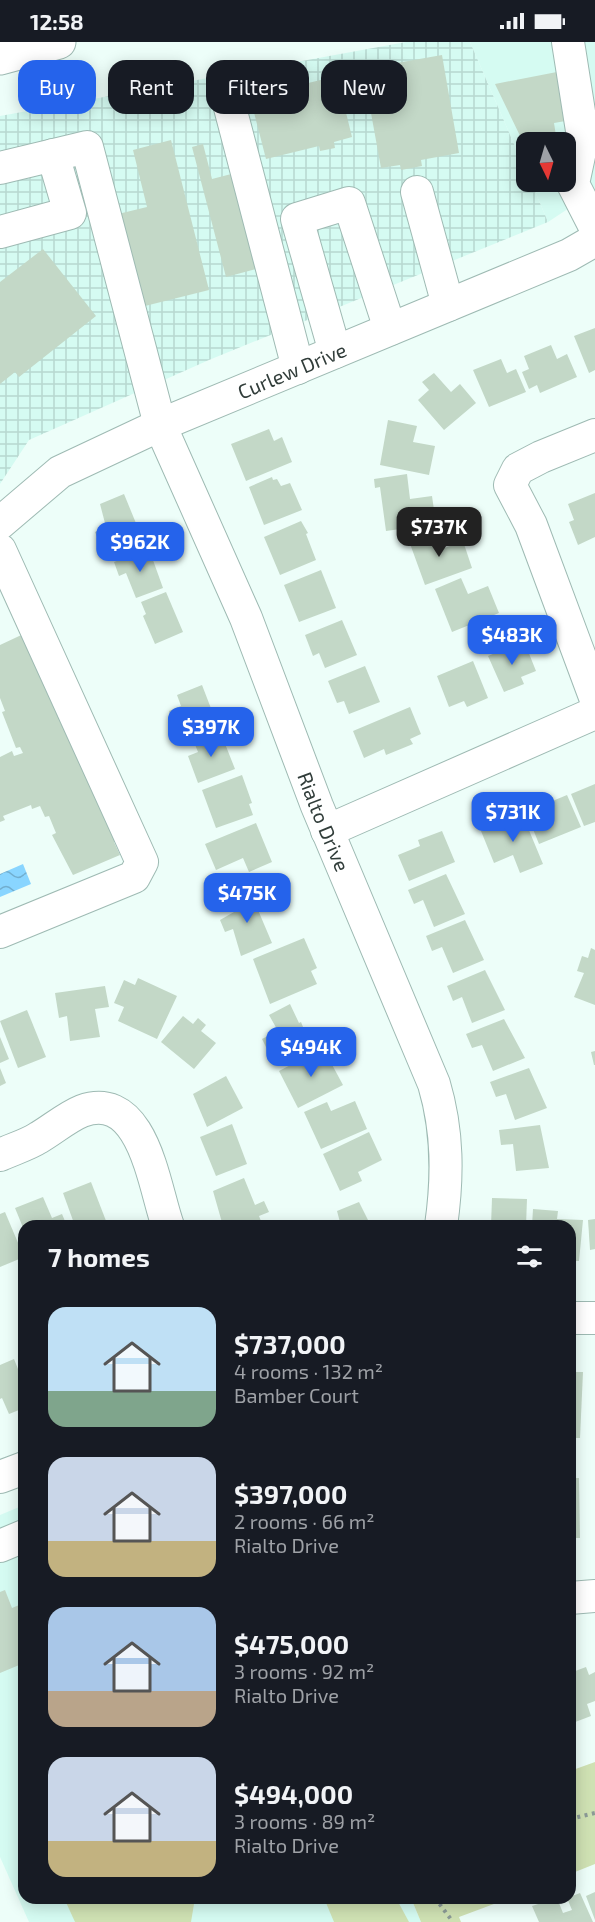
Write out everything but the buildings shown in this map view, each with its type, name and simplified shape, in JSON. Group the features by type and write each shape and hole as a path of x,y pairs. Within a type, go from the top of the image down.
{"main road":[{"path":"0,58 59,42"}],"street":[{"path":"568,42 584,137 584,177 595,227"},
{"path":"232,114 298,368"},
{"name":"Rialto Drive","path":"53,155 87,147 160,425 246,618 327,831 434,1084 443,1113 448,1183 442,1220"},
{"path":"0,168 53,155 69,213 0,231"},
{"path":"417,192 448,305"},
{"path":"335,352 297,219 349,203 390,329"},
{"name":"Curlew Drive","path":"0,523 60,472 160,425 569,255 595,240"},
{"path":"595,435 518,469 510,485 531,525 595,697"},
{"path":"0,550 142,862 134,877 0,932"},
{"path":"327,831 595,713"},
{"path":"0,1155 36,1140 83,1111 108,1109 128,1121 142,1139 166,1220"},
{"path":"576,1318 595,1318"},
{"path":"0,1478 18,1470"},
{"path":"0,1546 18,1538"},
{"path":"576,1598 595,1596"}],"path":[{"path":"576,1818 595,1813"},
{"path":"440,1904 453,1922"}],"shaded area":[{"path":"406,42 470,42 516,149 516,192 535,192 548,222 209,360 29,440 0,484 0,116 18,113 96,114 96,99 108,96 108,114 194,114 194,81 206,78 206,114 309,114 307,60"},
{"path":"470,42 595,42 595,191 548,222 535,192 576,192 576,132 516,132 516,149"},
{"path":"18,1508 18,1897 0,1857 0,1515"},
{"path":"21,1904 414,1904 421,1922 29,1922"}],"green space":[{"path":"595,1762 595,1864 576,1872 576,1769"},
{"path":"67,1904 194,1904 191,1922 75,1922"},
{"path":"326,1904 399,1904 409,1922 334,1922"},
{"path":"414,1904 494,1904 459,1917 461,1922 421,1922"}],"water":[{"path":"23,864 31,884 0,897 0,874"}]}
